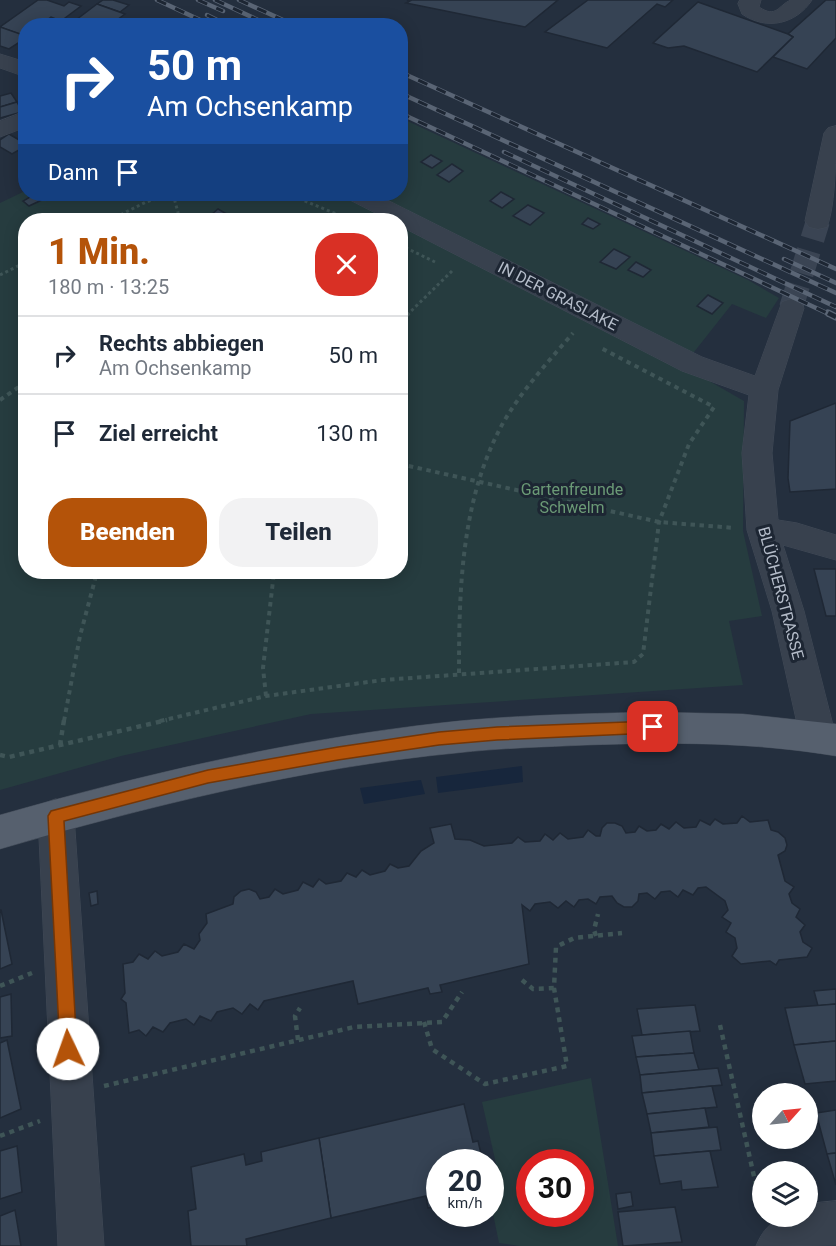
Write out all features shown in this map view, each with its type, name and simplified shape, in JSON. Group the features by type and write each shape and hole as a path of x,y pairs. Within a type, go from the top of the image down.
{"main road":[{"path":"0,832 208,776 295,760 439,739 497,733 653,727 737,729 827,739"}],"street":[{"path":"751,0 748,4 749,10 755,16 775,19 783,16 802,0"},
{"path":"0,61 18,67"},
{"path":"0,130 18,122"},
{"path":"818,221 836,133"},
{"name":"IN DER GRASLAKE","path":"371,201 394,213"},
{"name":"IN DER GRASLAKE","path":"408,220 692,364 764,390"},
{"name":"BLÜCHERSTRASSE","path":"791,308 764,390 757,453 763,530 827,739"},
{"path":"763,530 798,535 836,548"},
{"path":"56,816 81,1246"},
{"path":"779,1246 812,1225 836,1223"}],"path":[{"path":"124,213 149,201"},
{"path":"306,201 337,213"},
{"path":"408,249 462,276"},
{"path":"0,275 18,266"},
{"path":"408,314 452,271"},
{"path":"562,328 583,338"},
{"path":"459,673 458,614 463,565 478,481 500,432 522,394 573,333"},
{"path":"0,754 9,757 266,696 383,680 634,662 643,654 659,522 689,444 714,407 593,344"},
{"path":"0,400 18,388"},
{"path":"408,466 659,522 763,530"},
{"path":"60,745 69,686 96,579"},
{"path":"266,696 263,668 273,579"},
{"path":"596,936 594,930 598,914"},
{"path":"424,1022 432,1049 485,1083 567,1066 554,988 556,947 574,938 622,933"},
{"path":"522,980 533,989 554,988"},
{"path":"71,1093 354,1027 442,1022 462,992"},
{"path":"298,1040 295,1016 300,1008"},
{"path":"720,1025 752,1167"}],"green space":[{"name":"Gartenfreunde Schwelm","path":"408,121 748,280 779,298 766,318 732,304 683,366 744,401 743,531 762,616 729,621 743,685 311,714 121,756 0,790 0,203 18,194 18,201 408,201"},
{"path":"591,1078 618,1246 520,1246 499,1243 496,1227 504,1227 504,1149 493,1149 482,1102"}],"water":[{"path":"522,766 523,782 438,793 436,777"},
{"path":"421,780 425,794 364,804 360,788"}],"building":[{"path":"38,0 47,0 64,6 69,2 81,6 65,18 18,18 18,33 0,27"},
{"path":"103,0 113,0 129,5 120,12 97,4"},
{"path":"407,0 558,0 525,27 406,3 410,1"},
{"path":"588,0 673,0 665,7 657,4 607,48 545,32"},
{"path":"826,0 836,0 836,38 807,69 773,57 793,37 788,34"},
{"path":"698,2 793,37 757,72 684,46 668,48 653,43"},
{"path":"97,4 125,14 120,18 79,18"},
{"path":"0,27 18,33 18,43 9,49 0,46"},
{"path":"11,93 17,102 0,107 0,96"},
{"path":"17,102 18,113 0,118 0,107"},
{"path":"9,134 18,139 18,151 12,154 0,147 0,140"},
{"path":"431,155 442,161 432,168 421,162"},
{"path":"452,164 463,171 449,182 437,175"},
{"path":"501,192 514,199 502,208 490,201"},
{"path":"23,201 40,201 29,206"},
{"path":"528,205 544,213 530,225 513,216"},
{"path":"218,209 225,213 213,213"},
{"path":"588,218 600,224 593,229 582,224"},
{"path":"614,249 630,257 616,269 600,262"},
{"path":"636,262 651,270 643,277 628,270"},
{"path":"708,295 723,303 712,314 697,306"},
{"path":"836,403 836,489 790,492 788,478 790,421"},
{"path":"814,569 836,569 836,616 826,616"},
{"path":"742,816 750,822 768,820 771,830 785,838 787,845 785,851 778,855 785,881 794,887 789,894 792,903 800,909 796,917 805,925 800,932 803,942 812,948 807,957 779,960 776,965 770,961 741,964 732,956 737,948 735,938 726,932 731,923 722,917 728,910 725,901 706,887 698,888 693,895 683,890 678,897 670,891 661,892 655,899 647,893 639,894 638,901 632,907 624,907 612,896 600,897 596,904 588,899 579,900 574,907 566,901 558,908 550,902 535,904 530,911 522,905 529,964 440,985 442,992 430,994 428,988 358,1004 353,981 264,1001 258,1010 250,1004 242,1014 233,1008 217,1012 211,1021 200,1016 194,1025 186,1019 170,1023 163,1032 153,1027 146,1036 139,1030 129,1033 126,1003 121,999 125,993 123,964 133,962 139,954 148,959 155,951 162,956 178,952 184,944 194,949 200,940 199,934 207,923 206,914 233,904 234,897 241,891 249,889 256,892 260,899 269,897 275,889 283,894 298,890 303,882 313,887 319,879 326,884 341,881 347,873 356,877 362,870 370,875 385,871 390,864 398,868 409,866 421,851 434,843 430,828 451,824 455,839 470,840 484,846 512,843 518,837 525,842 540,841 545,834 553,840 560,833 568,839 583,837 588,830 600,836 602,828 607,823 622,826 626,833 635,832 639,826 647,831 656,830 661,824 669,829 676,822 684,828 696,827 700,820 710,825 715,819 723,824 737,823"},
{"path":"97,891 98,904 91,906 89,893"},
{"path":"0,910 12,964 0,969"},
{"path":"836,989 836,1004 818,1006 814,991"},
{"path":"11,994 12,1036 0,1038 0,997"},
{"path":"836,1004 836,1041 794,1045 785,1008"},
{"path":"695,1005 700,1031 642,1035 637,1009"},
{"path":"690,1031 694,1053 636,1057 632,1036"},
{"path":"7,1040 21,1109 0,1118 0,1043"},
{"path":"836,1041 836,1081 805,1083 794,1045"},
{"path":"694,1053 699,1070 640,1075 636,1057"},
{"path":"718,1068 722,1085 642,1093 640,1075"},
{"path":"712,1086 717,1107 647,1114 642,1093"},
{"path":"464,1104 473,1142 478,1141 480,1149 426,1149 426,1196 331,1218 319,1138"},
{"path":"705,1108 709,1127 651,1133 647,1114"},
{"path":"836,1110 836,1153 827,1154 818,1113"},
{"path":"717,1127 721,1150 654,1156 651,1133"},
{"path":"319,1138 331,1218 246,1239 247,1246 191,1246 188,1211 196,1209 191,1167 244,1154 246,1165 262,1161 261,1152"},
{"path":"17,1146 22,1192 0,1199 0,1151"},
{"path":"710,1151 718,1187 682,1190 681,1181 660,1184 654,1156"},
{"path":"836,1153 836,1185 827,1154"},
{"path":"631,1192 633,1206 618,1209 616,1194"},
{"path":"675,1207 682,1242 623,1246 618,1212"},
{"path":"15,1210 21,1246 0,1246 0,1216"}],"tunnel":[{"path":"791,308 818,221"}],"railway":[{"path":"157,0 196,18"},
{"path":"198,0 223,11"},
{"path":"215,0 254,18"},
{"path":"239,0 278,18"},
{"path":"207,15 213,18"},
{"path":"408,76 836,269"},
{"path":"408,97 836,293"},
{"path":"408,117 831,315"},
{"path":"504,152 836,307"},
{"path":"784,259 836,283"},
{"path":"828,313 836,317"}],"route":[{"path":"68,1049 56,816 208,776 338,753 497,733 653,727"}]}
